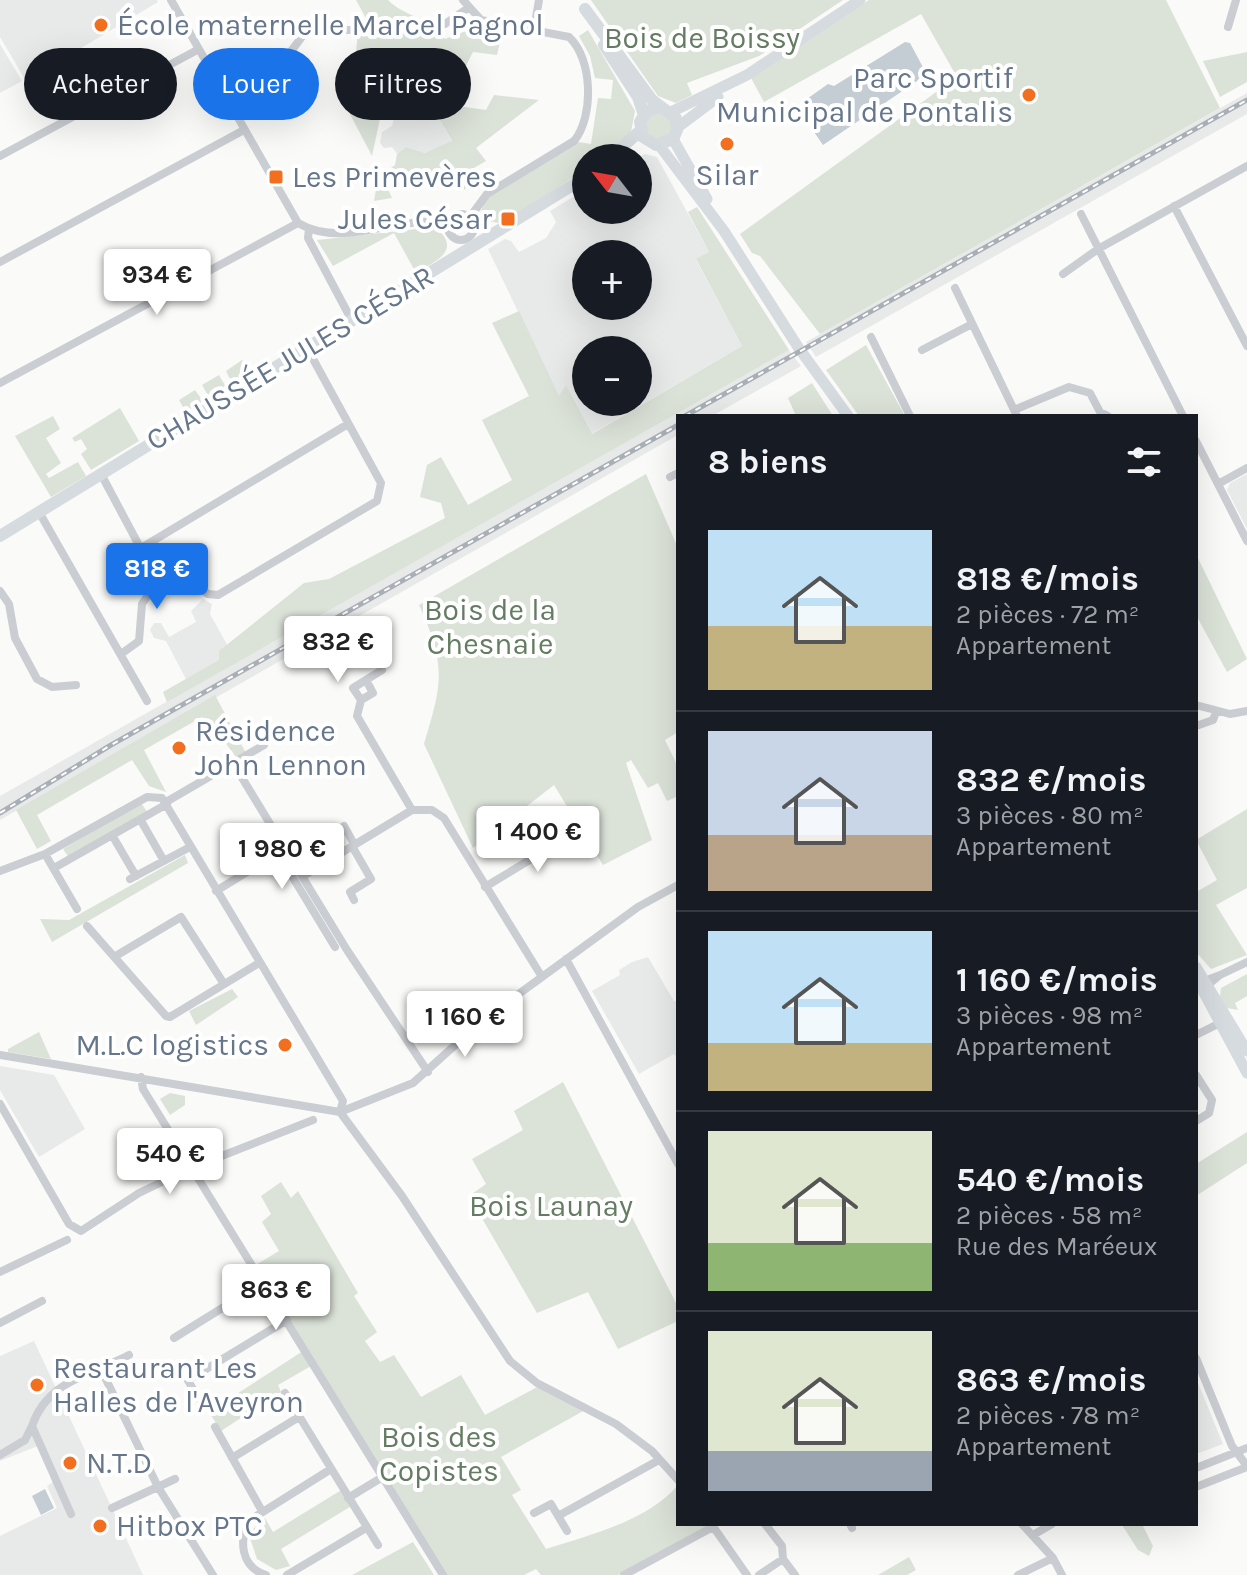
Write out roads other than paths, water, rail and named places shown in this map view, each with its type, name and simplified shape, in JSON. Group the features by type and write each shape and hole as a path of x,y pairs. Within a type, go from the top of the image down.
{"main road":[{"path":"652,145 675,133 747,75 860,0"},
{"path":"582,4 666,110 724,231"},
{"path":"582,4 641,102 644,115 640,131 626,144"},
{"path":"644,115 666,110 747,75"},
{"path":"640,131 655,144 724,231 798,347 847,414"},
{"name":"CHAUSSÉE JULES CÉSAR","path":"0,536 572,186"},
{"path":"1202,983 1247,1073"},
{"path":"1222,1019 1247,1052"}],"street":[{"path":"171,0 198,48"},
{"path":"534,29 539,0"},
{"path":"1228,27 1236,0"},
{"path":"445,24 466,4 481,20 566,35 575,42 589,75 582,132 574,141 487,194 470,217"},
{"path":"294,48 307,30 358,30"},
{"path":"0,156 193,52"},
{"path":"239,120 298,223 309,229 327,234 427,220 449,223 459,214 470,217"},
{"path":"0,262 244,130"},
{"path":"1063,274 1098,249 1247,166"},
{"path":"1174,206 1247,346"},
{"path":"1081,214 1182,414"},
{"path":"470,217 474,228"},
{"path":"0,383 298,223"},
{"path":"449,223 455,238 453,258"},
{"path":"474,228 497,233"},
{"path":"455,238 467,238 474,228"},
{"path":"309,229 308,238 351,319"},
{"path":"955,288 1016,413 1069,387 1086,390 1104,414"},
{"path":"922,350 972,324"},
{"path":"871,337 909,414"},
{"path":"158,581 197,586 208,594 218,595 377,501 381,483 307,348"},
{"path":"141,548 348,424"},
{"path":"1198,445 1247,541"},
{"path":"1218,484 1247,468"},
{"path":"101,474 158,581"},
{"path":"39,512 147,701"},
{"path":"121,654 139,641 142,604 158,581"},
{"path":"0,591 9,604 15,638 37,679 52,687 76,685"},
{"path":"361,700 353,688 382,670"},
{"path":"366,680 373,693 361,700 357,716 412,810"},
{"path":"1198,706 1216,712 1247,711"},
{"path":"1198,725 1213,720 1216,712"},
{"path":"54,868 264,745"},
{"path":"233,763 428,1072"},
{"path":"0,871 45,854 147,797 158,796 167,803 190,847 343,1101 340,1112"},
{"path":"303,876 412,810 432,810 442,815 542,977"},
{"path":"140,819 164,861"},
{"path":"344,826 371,879 350,892 354,900"},
{"path":"485,887 574,833"},
{"path":"112,835 133,877 190,847"},
{"path":"216,891 278,853 335,947"},
{"path":"45,854 77,909"},
{"path":"0,1055 340,1112 398,1090 428,1072 483,1020 641,905 676,886"},
{"path":"114,957 181,917 224,984"},
{"path":"87,926 166,1016 259,963"},
{"path":"566,959 676,1160"},
{"path":"1202,983 1247,962"},
{"path":"1198,1034 1222,1019"},
{"path":"141,1077 143,1089 443,1575"},
{"path":"1198,1078 1212,1100 1209,1113 1198,1120"},
{"path":"0,1104 75,1230 83,1231 134,1198 191,1168 313,1120"},
{"path":"340,1112 402,1196 510,1361 537,1383 616,1424 676,1478"},
{"path":"0,1272 67,1240"},
{"path":"174,1338 264,1282"},
{"path":"0,1323 42,1301"},
{"path":"188,1380 287,1320"},
{"path":"0,1455 25,1440 50,1393 129,1355"},
{"path":"1198,1363 1232,1446 1243,1450"},
{"path":"101,1369 158,1487 213,1575"},
{"path":"181,1369 199,1399"},
{"path":"285,1393 378,1545"},
{"path":"232,1458 299,1417"},
{"path":"32,1426 71,1514"},
{"path":"215,1427 262,1511"},
{"path":"1198,1486 1247,1467 1243,1450"},
{"path":"1198,1467 1243,1450"},
{"path":"558,1516 659,1460"},
{"path":"266,1575 247,1561 242,1549 243,1532 250,1520 331,1469"},
{"path":"669,1472 676,1484"},
{"path":"348,1498 381,1478"},
{"path":"112,1508 175,1479"},
{"path":"534,1513 551,1504 567,1531"},
{"path":"624,1575 710,1526"},
{"path":"713,1526 747,1575"},
{"path":"767,1526 782,1546 783,1559 795,1575"},
{"path":"1024,1526 1053,1558 1062,1575"},
{"path":"1033,1535 1049,1526"},
{"path":"287,1575 366,1528"},
{"path":"1018,1575 1053,1558"},
{"path":"759,1575 783,1559"}],"railway":[{"path":"689,414 1247,100"},
{"path":"0,813 111,745 676,426"}],"place":[{"name":"École maternelle Marcel Pagnol","path":"101,25"},
{"name":"Parc Sportif Municipal de Pontalis","path":"1029,95"},
{"name":"Silar","path":"727,144"},
{"name":"Les Primevères","path":"276,177"},
{"name":"Jules César","path":"508,219"},
{"name":"Résidence John Lennon","path":"179,748"},
{"name":"M.L.C logistics","path":"285,1045"},
{"name":"Restaurant Les Halles de l'Aveyron","path":"37,1385"},
{"name":"N.T.D","path":"70,1463"},
{"name":"Hitbox PTC","path":"100,1526"}],"park label":[{"name":"Bois de Boissy","path":"702,38"},
{"name":"Bois de la Chesnaie","path":"490,627"},
{"name":"Bois Launay","path":"551,1206"},
{"name":"Bois des Copistes","path":"439,1454"}]}
